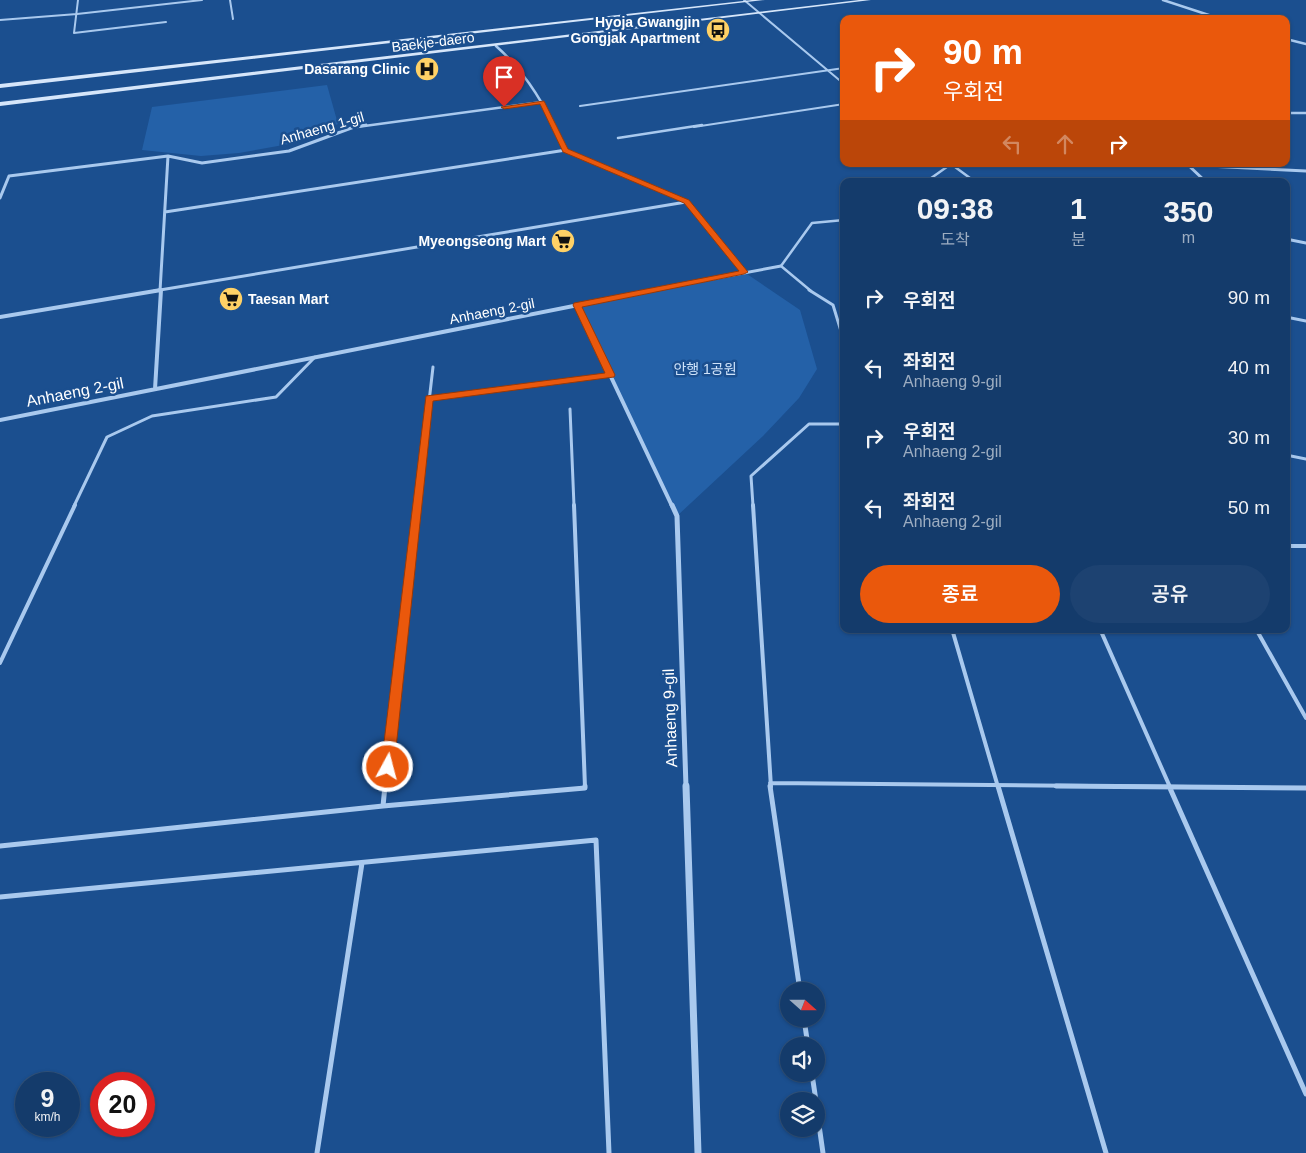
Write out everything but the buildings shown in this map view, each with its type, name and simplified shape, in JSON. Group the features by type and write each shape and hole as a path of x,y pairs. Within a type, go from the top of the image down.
{"street":[{"name":"Baekje-daero","path":"0,86 763,0"},
{"name":"Baekje-daero","path":"0,104 869,0"},
{"path":"1163,0 1209,15"},
{"path":"1290,40 1306,44"},
{"path":"496,46 519,67 542,102 566,150"},
{"name":"Anhaeng 1-gil","path":"0,198 9,176 168,156 202,163 289,151 354,127 542,102"},
{"path":"1290,113 1306,113"},
{"path":"165,212 566,150 686,202 744,272"},
{"path":"155,389 168,156"},
{"path":"1191,167 1202,178"},
{"path":"1239,167 1306,171"},
{"path":"0,317 686,202"},
{"path":"1290,241 1306,243"},
{"name":"Anhaeng 2-gil","path":"0,420 781,266"},
{"name":"Anhaeng 9-gil","path":"577,305 677,516 698,1153"}],"lane":[{"path":"78,0 74,33 166,22"},
{"path":"0,20 77,14 202,0"},
{"path":"230,0 233,18"},
{"path":"745,1 840,81"},
{"path":"580,106 840,69"},
{"path":"618,138 840,105"},
{"path":"931,178 948,167"},
{"path":"956,167 970,178"},
{"path":"840,220 812,223 781,266 809,290 833,305 840,328"},
{"path":"1290,319 1306,322"},
{"path":"0,664 107,437 152,416 276,397 315,357"},
{"path":"383,806 433,367"},
{"path":"429,398 611,375"},
{"path":"0,846 383,806 585,788 570,410"},
{"path":"799,982 770,783 751,476 809,424 840,424"},
{"path":"1290,456 1306,459"},
{"path":"1290,546 1306,546"},
{"path":"953,633 1106,1153"},
{"path":"1102,633 1306,1094"},
{"path":"1258,633 1306,718"},
{"path":"770,783 1306,788"},
{"path":"0,897 596,840 609,1153"},
{"path":"317,1153 362,863"},
{"path":"821,1137 823,1153"}],"green space":[{"path":"327,85 338,124 289,144 239,153 201,156 142,150 152,107"},
{"name":"안행 1공원","path":"744,272 800,310 817,369 799,398 763,436 677,516 577,305"}],"place":[{"name":"Hyoja Gwangjin Gongjak Apartment","path":"718,30"},
{"name":"Dasarang Clinic","path":"427,69"},
{"name":"Myeongseong Mart","path":"563,241"},
{"name":"Taesan Mart","path":"231,299"}],"route":[{"path":"388,767 429,398 611,375 577,305 744,272 686,202 566,150 542,102 504,107"}]}
